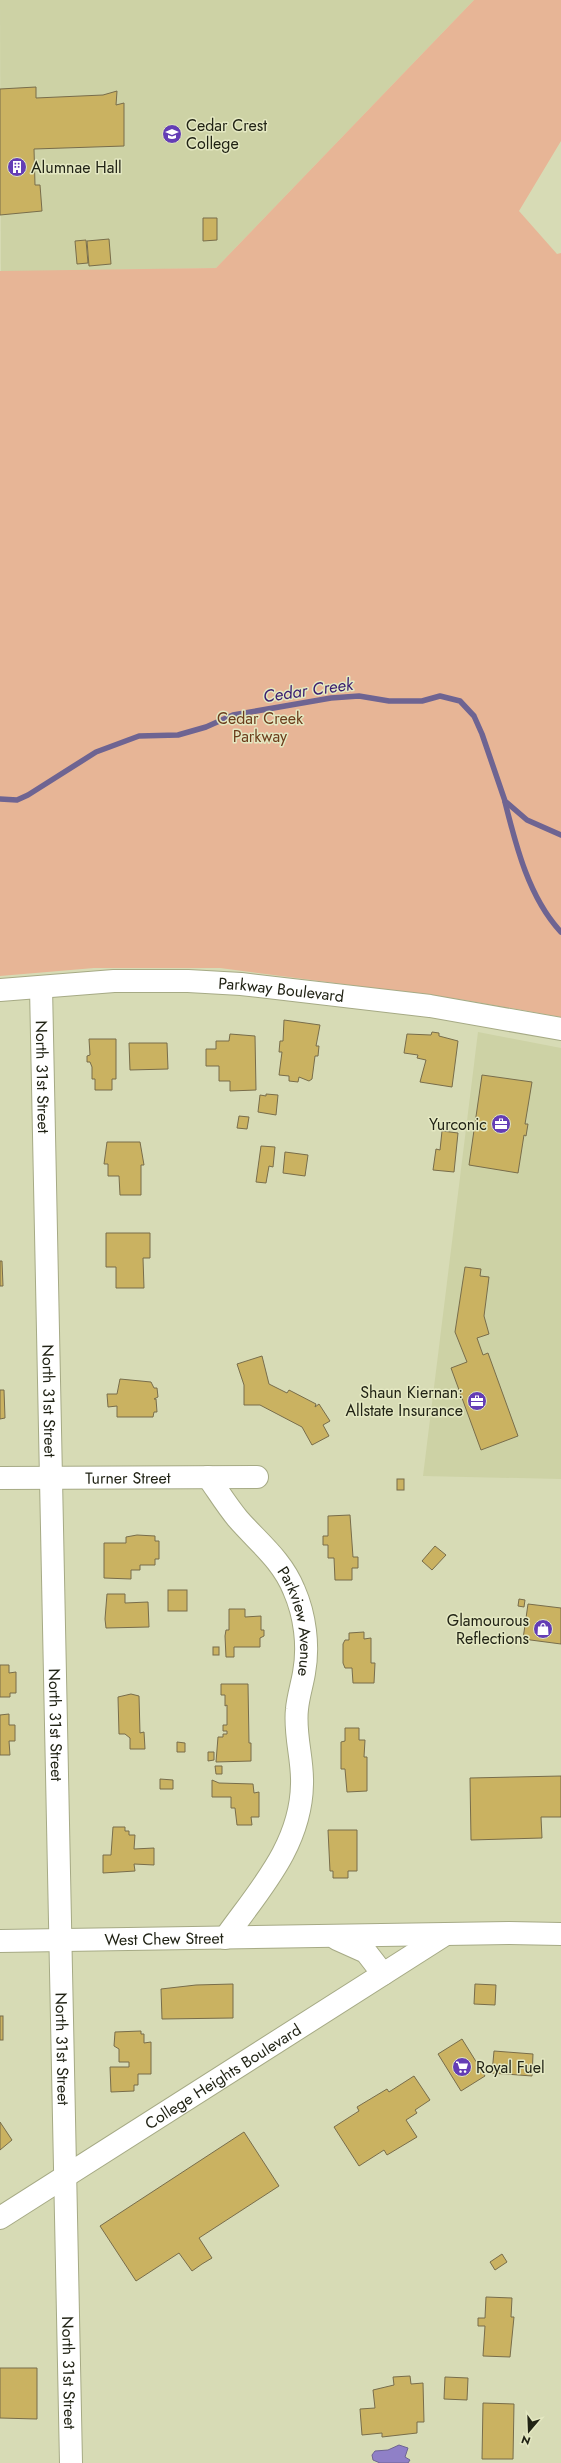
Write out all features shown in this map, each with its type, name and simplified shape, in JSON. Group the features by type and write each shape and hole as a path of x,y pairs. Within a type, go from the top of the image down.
{"street":[{"name":"Parkway Boulevard","path":"0,990 114,981 188,981 241,984 430,1006 561,1028"},
{"name":"North 31st Street","path":"41,987 59,1940 71,2463"},
{"name":"Parkview Avenue","path":"208,1477 238,1519 275,1557 294,1590 304,1624 307,1652 297,1709 297,1736 302,1782 301,1805 297,1827 282,1859 225,1938"},
{"name":"Turner Street","path":"0,1478 256,1477"},
{"name":"West Chew Street","path":"0,1941 446,1934 561,1934"},
{"name":"College Heights Boulevard","path":"0,2218 446,1934"},
{"name":"West Chew Street","path":"328,1936 348,1942 366,1952 383,1974"}],"shaded area":[{"name":"Cedar Crest College","path":"0,0 474,0 216,268 1,272"},
{"path":"478,1032 561,1048 561,1479 423,1476"},
{"path":"399,2445 408,2448 405,2457 410,2460 408,2463 380,2463 373,2460 372,2455 375,2451 388,2450"}],"green space":[{"name":"Cedar Creek Parkway","path":"474,0 561,0 561,141 519,211 557,254 561,253 561,1017 465,1000 220,968 94,968 0,976 0,271 216,268"}],"building":[{"name":"Alumnae Hall","path":"36,87 36,98 103,95 117,91 116,105 124,103 124,146 34,149 35,185 40,185 42,211 0,215 0,89"},
{"path":"203,218 217,218 217,240 203,241"},
{"path":"109,239 111,264 89,266 87,241"},
{"path":"86,240 88,263 77,264 75,241"},
{"path":"284,1020 320,1025 316,1046 319,1046 318,1056 315,1056 312,1079 309,1081 299,1077 298,1082 289,1081 289,1076 279,1075 282,1052 279,1052 280,1041 283,1041"},
{"path":"432,1032 439,1033 439,1036 458,1041 452,1087 420,1082 426,1060 417,1058 418,1055 404,1053 407,1034 431,1035"},
{"path":"230,1034 255,1036 256,1090 230,1091 230,1081 219,1081 219,1066 206,1066 206,1049 216,1049 216,1041 229,1041"},
{"path":"89,1039 116,1039 116,1079 112,1079 112,1090 95,1090 95,1079 92,1079 92,1067 90,1062 87,1062 87,1056 90,1055"},
{"path":"129,1043 167,1043 168,1069 130,1070"},
{"name":"Yurconic","path":"482,1075 532,1082 525,1124 528,1124 526,1136 524,1135 518,1173 469,1165"},
{"path":"266,1094 278,1095 276,1115 258,1112 260,1095 266,1096"},
{"path":"239,1116 249,1117 247,1129 237,1128"},
{"path":"442,1131 458,1133 454,1172 433,1170 436,1149 440,1150"},
{"path":"107,1142 140,1142 144,1165 141,1165 141,1195 120,1195 119,1176 108,1176 108,1164 104,1164"},
{"path":"261,1146 275,1147 273,1167 269,1166 266,1183 256,1182"},
{"path":"285,1152 308,1155 305,1176 283,1173"},
{"path":"106,1233 150,1233 150,1258 143,1258 144,1288 116,1288 116,1267 106,1267"},
{"path":"0,1261 2,1261 3,1286 0,1286"},
{"path":"465,1267 481,1269 480,1276 489,1277 484,1316 489,1334 477,1338 483,1355 488,1353 518,1436 481,1450 451,1368 467,1362 455,1332"},
{"path":"262,1356 269,1384 287,1393 289,1390 316,1404 315,1407 319,1404 330,1421 323,1425 329,1436 312,1445 302,1427 260,1405 244,1405 244,1385 237,1364"},
{"path":"120,1379 151,1382 154,1388 157,1388 158,1397 154,1399 156,1399 157,1412 154,1412 153,1417 117,1417 117,1406 108,1407 107,1394 117,1394"},
{"path":"0,1390 4,1390 5,1418 0,1419"},
{"path":"397,1479 404,1479 404,1490 397,1490"},
{"path":"350,1515 353,1557 358,1557 358,1568 352,1568 352,1580 335,1580 334,1558 328,1558 328,1545 323,1545 323,1536 328,1536 328,1516"},
{"path":"137,1535 155,1536 155,1541 159,1541 159,1559 155,1559 155,1565 140,1565 140,1570 131,1570 131,1579 104,1578 104,1543 126,1543 126,1537"},
{"path":"435,1546 446,1555 432,1570 422,1561"},
{"path":"168,1590 187,1590 187,1611 168,1611"},
{"path":"107,1594 125,1594 125,1603 148,1602 149,1627 106,1628 105,1619"},
{"path":"519,1599 525,1600 524,1607 518,1606"},
{"name":"Glamourous Reflections","path":"528,1604 561,1608 561,1644 523,1639"},
{"path":"229,1609 245,1609 245,1617 261,1616 261,1630 264,1630 264,1636 260,1638 260,1647 234,1647 234,1657 226,1657 225,1636 226,1630 229,1630"},
{"path":"364,1632 364,1639 371,1638 371,1663 375,1663 374,1683 353,1683 352,1668 345,1668 343,1663 343,1644 345,1640 349,1640 349,1633"},
{"path":"213,1647 219,1647 219,1655 213,1655"},
{"path":"0,1665 9,1665 9,1673 16,1672 16,1693 10,1693 10,1697 0,1697"},
{"path":"221,1684 248,1684 249,1743 251,1743 251,1761 216,1762 218,1737 223,1737 223,1734 227,1734 227,1731 223,1731 223,1725 227,1725 227,1705 225,1706 225,1695 221,1695"},
{"path":"131,1694 139,1696 140,1733 144,1732 145,1749 130,1749 130,1738 125,1734 119,1734 118,1697"},
{"path":"9,1714 9,1725 15,1725 15,1741 9,1741 10,1755 0,1755 0,1715"},
{"path":"345,1728 359,1728 359,1740 365,1740 364,1757 367,1757 367,1791 347,1792 345,1769 341,1769 341,1742 345,1741"},
{"path":"177,1742 185,1743 185,1752 177,1752"},
{"path":"208,1752 214,1752 214,1760 208,1761"},
{"path":"215,1766 222,1766 222,1774 216,1774"},
{"path":"561,1776 561,1817 541,1817 542,1838 471,1840 470,1778"},
{"path":"160,1779 173,1780 173,1789 160,1789"},
{"path":"212,1780 219,1783 253,1784 254,1793 259,1792 259,1817 251,1817 252,1825 237,1825 235,1808 231,1808 231,1797 212,1797"},
{"path":"113,1827 125,1827 125,1831 129,1831 129,1835 135,1835 134,1849 154,1848 154,1865 134,1864 135,1871 103,1873 103,1855 111,1855"},
{"path":"328,1830 357,1830 357,1871 348,1871 348,1878 333,1878 333,1871 330,1871"},
{"path":"233,1984 233,2018 162,2019 161,1989 196,1985"},
{"path":"475,1984 496,1985 495,2005 474,2004"},
{"path":"0,2016 3,2016 3,2040 0,2040"},
{"path":"141,2031 141,2034 144,2034 144,2043 151,2042 151,2074 138,2074 138,2085 134,2085 134,2091 111,2092 110,2067 129,2067 129,2062 119,2062 119,2049 114,2046 115,2032"},
{"name":"Royal Fuel","path":"462,2039 485,2076 461,2091 438,2054"},
{"name":"Royal Fuel","path":"494,2051 533,2054 532,2076 492,2073"},
{"path":"414,2076 430,2100 415,2110 417,2113 406,2120 417,2137 387,2155 384,2150 359,2166 334,2127 359,2111 357,2107 387,2089 389,2092"},
{"path":"0,2122 12,2140 0,2150"},
{"path":"244,2132 279,2186 199,2238 212,2258 192,2271 179,2253 136,2281 100,2226"},
{"path":"502,2254 507,2262 495,2270 490,2262"},
{"path":"486,2297 512,2298 511,2317 514,2317 510,2357 483,2356 485,2326 478,2326 478,2318 485,2318"},
{"path":"0,2368 37,2368 37,2419 0,2418"},
{"path":"410,2376 411,2384 423,2383 424,2422 417,2422 417,2433 382,2437 382,2433 362,2435 360,2409 375,2408 373,2390 394,2385 393,2377"},
{"path":"445,2377 468,2378 467,2400 444,2399"},
{"path":"483,2403 514,2404 513,2459 482,2459"}],"waterway":[{"name":"Cedar Creek","path":"0,799 17,800 28,795 96,752 139,736 178,735 206,727 233,715 331,698 359,696 389,701 422,701 440,696 460,701 474,716 482,734 505,801 527,820 561,835"},
{"path":"505,802 519,854 532,888 540,904 561,932"}],"place":[{"name":"Cedar Crest College","path":"172,134"},
{"name":"Alumnae Hall","path":"17,167"},
{"name":"Yurconic","path":"501,1124"},
{"name":"Shaun Kiernan: Allstate Insurance","path":"477,1401"},
{"name":"Glamourous Reflections","path":"543,1629"},
{"name":"Royal Fuel","path":"462,2067"}]}
